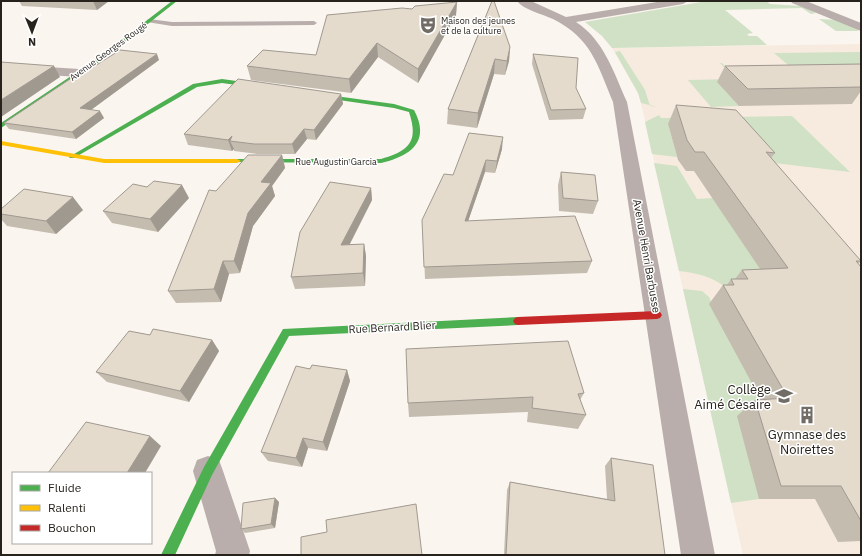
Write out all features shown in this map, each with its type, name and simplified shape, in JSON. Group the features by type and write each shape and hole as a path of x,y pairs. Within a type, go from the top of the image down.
{"street":[{"name":"Avenue Georges Rougé","path":"1,126 79,73 175,1"},
{"name":"Avenue Henri Barbusse","path":"522,1 563,21 584,35 593,45 620,102 698,555"},
{"path":"563,21 683,1"},
{"path":"796,1 861,27"},
{"path":"1,68 79,73"},
{"path":"72,157 195,84 222,82 277,89"},
{"name":"Rue Augustin Garcia","path":"1,143 104,162 381,161 404,154 416,140 418,125 412,111 394,106 300,93"},
{"name":"Rue Bernard Blier","path":"168,555 208,471 286,332 657,315"},
{"path":"208,471 234,551 232,555"}],"lane":[{"path":"149,21 172,24 314,23"}],"shaded area":[{"name":"Collège Aimé Césaire","path":"861,44 861,555 743,555 641,103 638,93 612,48"}],"green space":[{"path":"707,1 766,1 770,4 801,6 816,13 811,14 802,8 725,10 753,33 747,34 749,36 757,36 767,45 612,48 602,36 585,22"},
{"path":"819,19 839,20 860,29 857,31 836,31"},
{"path":"620,51 645,90 650,105 641,103 638,93 615,52"},
{"path":"861,52 861,74 800,75 774,53"},
{"path":"720,63 722,63 741,82 739,106 711,107 688,80 735,79"},
{"path":"659,115 661,118 792,116 850,172 742,159 668,124 677,157 652,154 645,122"},
{"path":"654,163 677,166 697,199 713,198 762,272 728,289 717,281 705,276 679,271"},
{"path":"683,289 702,291 709,297 768,414 759,499 731,503"}],"building":[{"path":"492,1 494,1 510,47 507,61 495,59 478,113 448,109"},
{"path":"457,2 418,69 377,43 349,79 247,66 263,50 316,55 327,15 402,8 412,9 415,6"},
{"path":"120,50 157,54 80,108 100,111 72,132 4,123 79,73 84,73"},
{"path":"533,54 578,58 576,88 586,109 551,110"},
{"path":"1,62 54,66 1,100"},
{"path":"861,64 861,87 748,89 725,66"},
{"path":"238,79 341,94 314,130 304,129 292,144 254,144 230,141 232,136 228,140 184,134"},
{"path":"676,105 736,110 775,153 766,152 861,261 856,261 861,267 861,521 841,486 781,486 755,400 788,398 723,285 734,285 731,279 748,279 742,270 788,268 704,152 695,152 687,140"},
{"path":"469,133 503,137 497,161 486,160 465,221 575,216 592,261 424,267 422,220 444,174 453,175"},
{"path":"248,155 282,155 261,182 271,183 248,213 234,261 223,261 214,289 168,291 209,190 216,191"},
{"path":"561,172 595,175 598,201 563,198"},
{"path":"154,181 182,185 150,219 103,211 133,184 147,187"},
{"path":"330,182 371,188 341,245 364,244 363,273 291,277 300,232"},
{"path":"24,189 73,197 46,221 1,214 1,209"},
{"path":"153,329 212,340 180,391 96,372 129,331 150,335"},
{"path":"568,341 584,393 578,394 586,415 532,408 533,397 408,403 406,349"},
{"path":"312,365 347,370 323,442 303,438 296,458 261,452 296,366 310,369"},
{"path":"86,422 150,436 128,472 49,472"},
{"path":"611,458 653,465 665,555 506,555 510,482 615,501"},
{"path":"275,498 271,524 241,529 243,503"},
{"path":"416,504 422,555 301,555 301,537 327,532 326,520"}],"traffic: fast":[{"path":"1,126 100,59 175,1"},
{"path":"72,157 195,85 222,81 264,87"},
{"path":"237,161 381,161 400,155 407,151 416,139 416,122 412,111 394,106 313,95"},
{"path":"168,555 208,471 286,332 518,321"}],"traffic: slow":[{"path":"1,143 104,161 237,161"}],"traffic: jam":[{"path":"518,321 657,315"}],"place":[{"name":"Maison des jeunes et de la culture","path":"428,25"},
{"name":"Collège Aimé Césaire","path":"784,396"},
{"name":"Gymnase des Noirettes","path":"807,415"}]}
